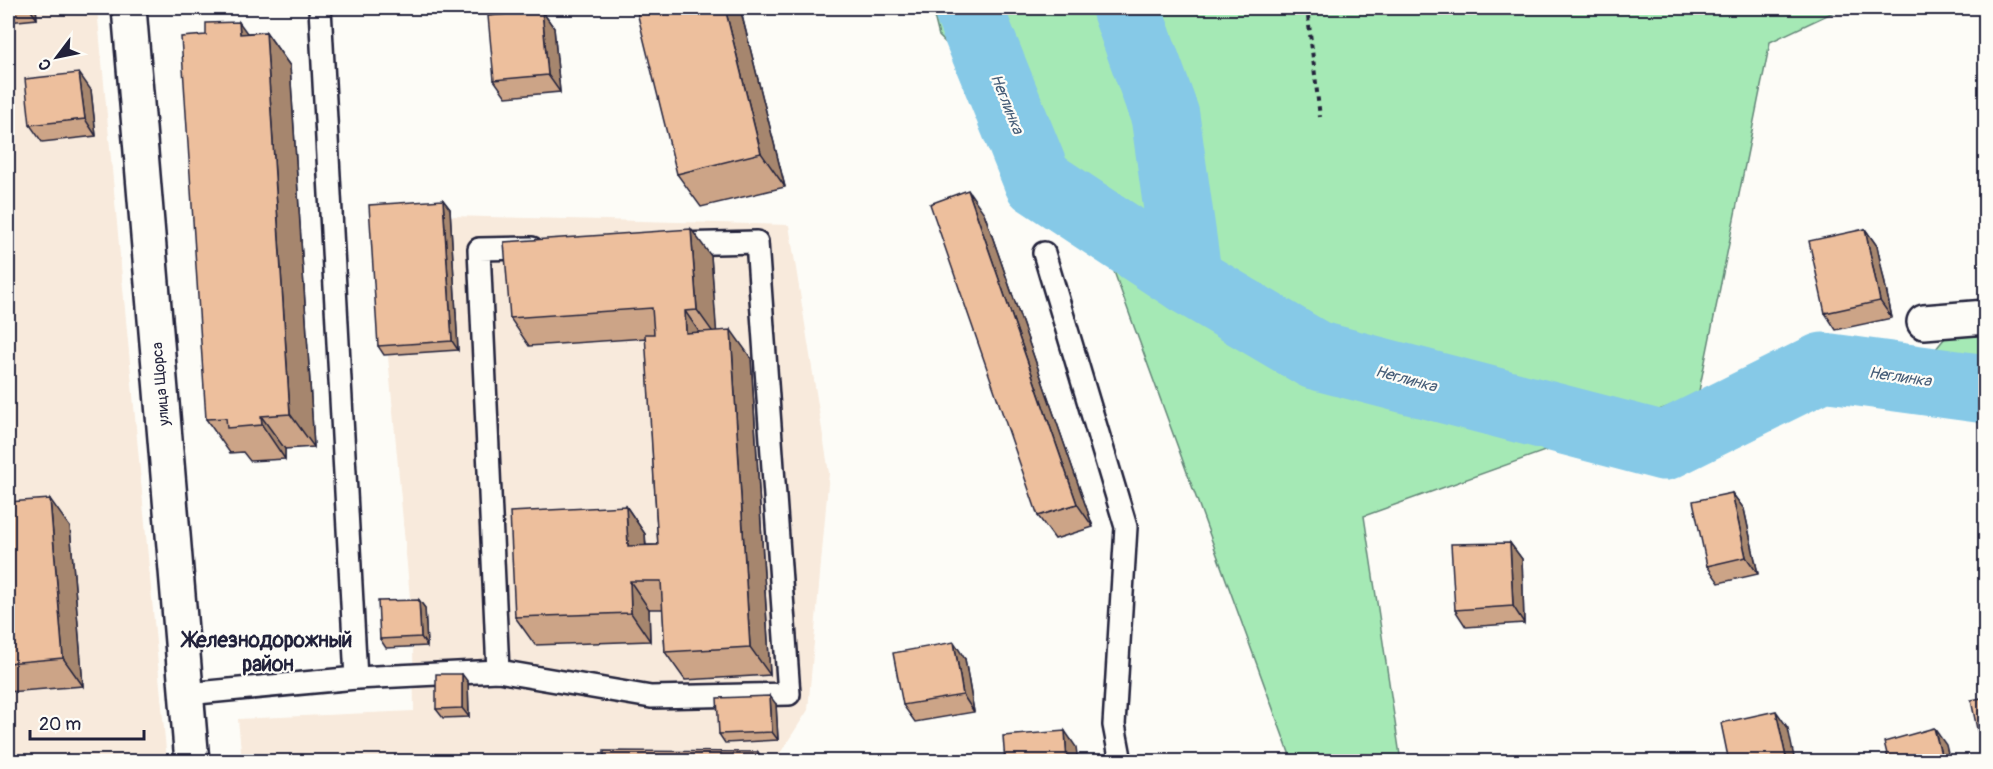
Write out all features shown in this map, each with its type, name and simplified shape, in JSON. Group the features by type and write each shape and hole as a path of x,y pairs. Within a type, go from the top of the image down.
{"street":[{"name":"улица Щорса","path":"129,8 192,762"},
{"path":"1924,322 1986,317"}],"lane":[{"path":"320,8 356,678"},
{"path":"186,694 356,678 498,671 651,697 789,694 757,242 653,244"},
{"path":"498,671 478,249 548,247"},
{"path":"1044,253 1126,527 1114,725 1121,762"}],"path":[{"path":"1307,8 1320,117"}],"shaded area":[{"path":"8,8 97,8 167,761 8,761"},
{"path":"375,214 789,225 829,473 808,710 775,761 242,761 238,719 414,711 413,647 386,648 385,610 411,609"}],"green space":[{"path":"932,8 1842,8 1770,42 1698,396 1364,516 1401,762 1292,761 1080,178 939,36"},
{"path":"1985,328 1985,374 1950,377 1935,350 1949,333"}],"building":[{"path":"636,8 725,8 761,153 677,174"},
{"path":"542,11 548,75 494,80 488,16"},
{"path":"239,22 240,34 266,32 290,414 261,416 262,425 227,428 226,418 206,419 181,37 206,35 206,23"},
{"path":"79,73 85,119 30,125 25,79"},
{"path":"968,190 1077,504 1038,516 930,204"},
{"path":"443,200 452,341 378,346 369,205"},
{"path":"691,229 697,310 685,311 686,333 731,330 750,647 665,652 661,581 630,581 631,613 515,617 510,512 626,506 628,546 658,545 645,334 654,334 652,308 510,318 504,242"},
{"path":"1865,229 1880,301 1825,313 1809,241"},
{"path":"1732,493 1746,557 1707,566 1693,501"},
{"path":"50,499 63,658 8,663 8,502"},
{"path":"1510,543 1513,606 1455,610 1451,544"},
{"path":"419,600 421,637 380,639 378,601"},
{"path":"954,642 963,695 903,705 893,653"},
{"path":"436,674 462,674 462,708 436,709"},
{"path":"770,696 772,732 719,734 717,698"},
{"path":"1986,697 1986,757 1983,758 1971,700"},
{"path":"1776,711 1787,762 1729,762 1721,723"},
{"path":"1934,728 1943,762 1889,762 1884,742"},
{"path":"1065,731 1067,762 1005,762 1003,736"},
{"path":"604,751 758,752 758,762 604,762"},
{"path":"1632,758 1633,762 1617,762"},
{"path":"132,759 133,762 98,762"}],"waterway":[{"name":"Неглинка","path":"968,8 1038,181 1188,280 1315,355 1664,446 1823,367 1986,389"},
{"path":"1126,8 1165,116 1188,280"}],"district":[{"name":"Железнодорожный район","path":"268,652"}]}
